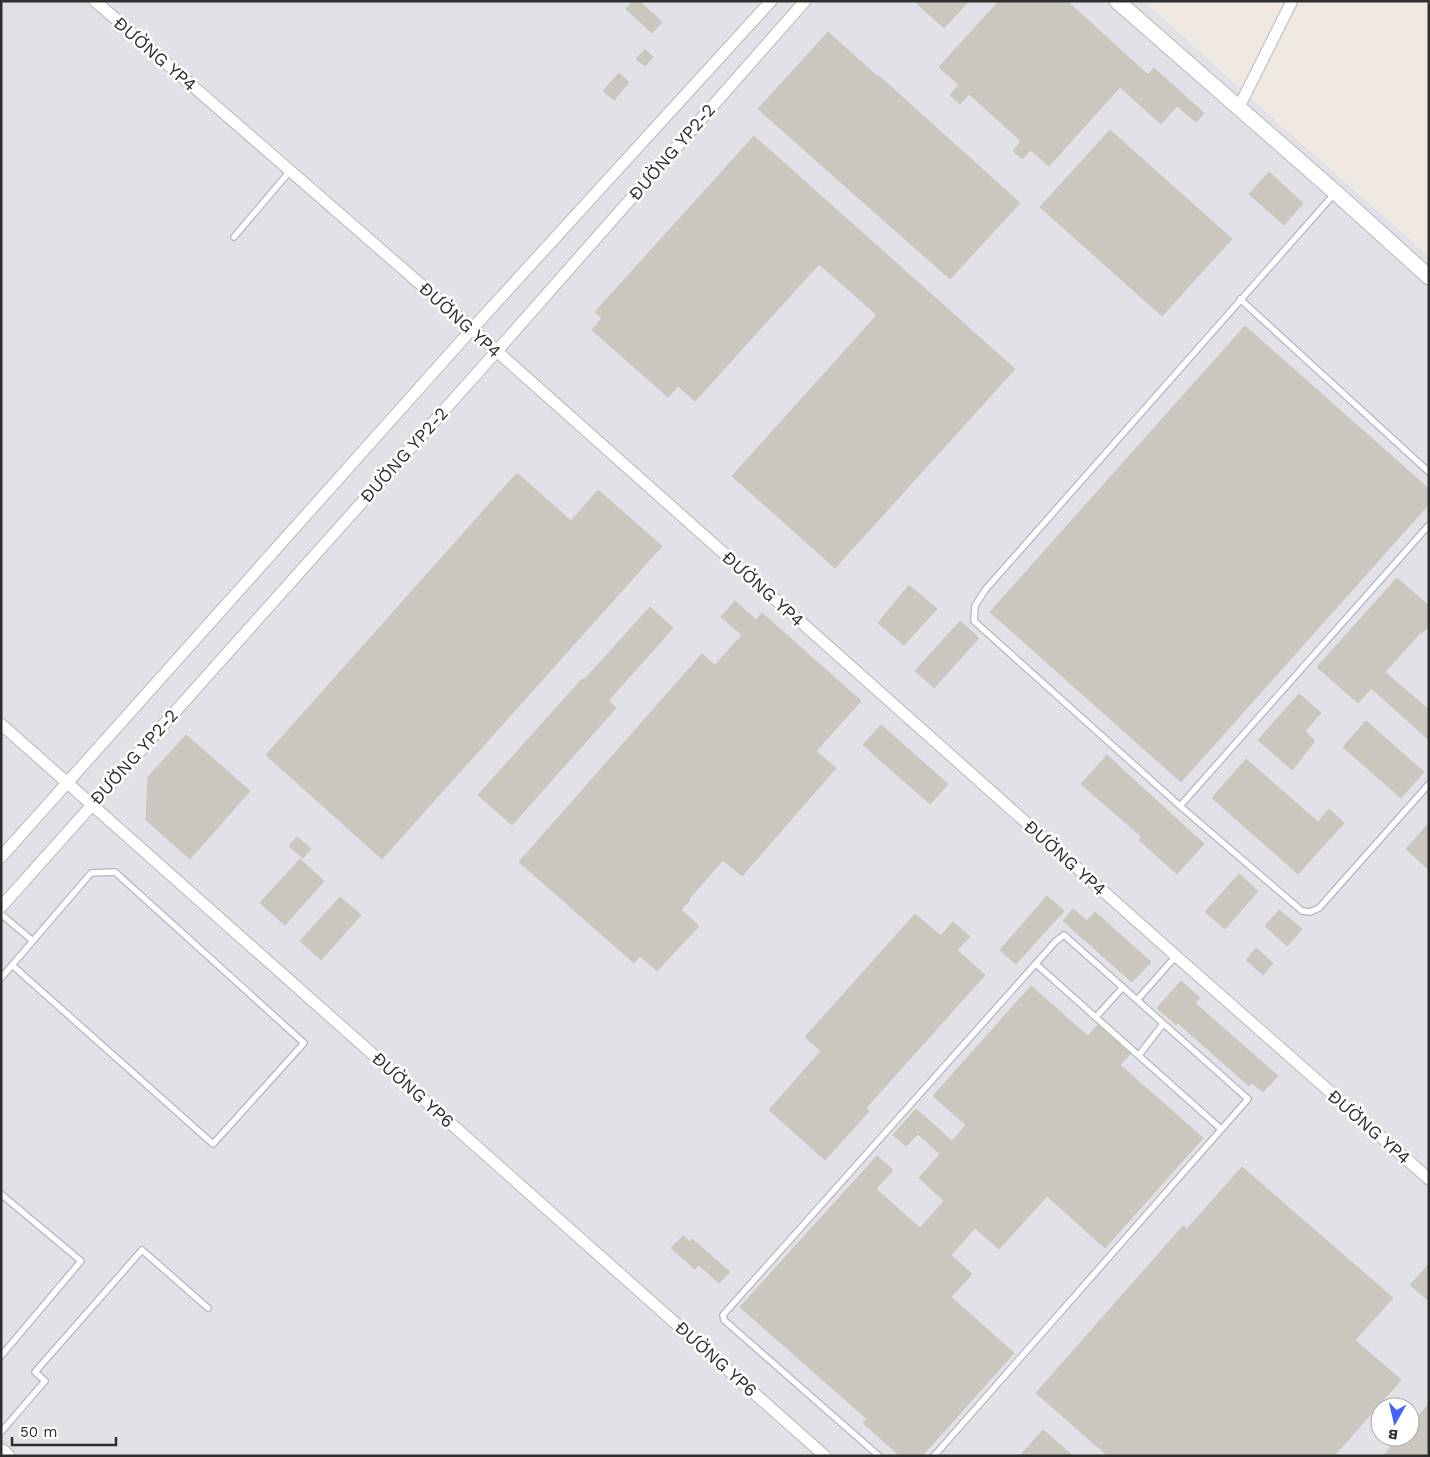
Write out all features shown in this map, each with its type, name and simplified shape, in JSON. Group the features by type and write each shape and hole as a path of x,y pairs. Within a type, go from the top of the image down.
{"main road":[{"path":"1,1452 6,1456"}],"street":[{"name":"ĐƯỜNG YP4","path":"95,1 472,329 1429,1179"},
{"name":"ĐƯỜNG YP2-2","path":"1,857 472,329 771,1"},
{"name":"ĐƯỜNG YP2-2","path":"1,907 496,352 805,1"},
{"path":"1117,1 1335,192 1429,278"},
{"path":"1238,109 1292,1"},
{"name":"ĐƯỜNG YP6","path":"1,724 825,1456"}],"lane":[{"path":"234,237 290,171"},
{"path":"1335,192 985,590 975,606 974,621 1180,806 1302,911 1310,912 1319,908 1429,784"},
{"path":"1240,299 1429,472"},
{"path":"1180,806 1429,525"},
{"path":"1,978 12,965 33,941 91,873 115,872 304,1043 213,1144 12,965"},
{"path":"1,914 33,941"},
{"path":"879,1456 724,1320 723,1315 1055,942 1064,935 1248,1099 934,1456"},
{"path":"1137,1000 1176,956"},
{"path":"1036,964 1221,1128"},
{"path":"1096,1017 1123,987"},
{"path":"1139,1056 1163,1024"},
{"path":"1,1194 80,1261 1,1356"},
{"path":"1,1432 45,1381 35,1372 142,1250 208,1308"}],"shaded area":[{"path":"1,1 1144,1 1429,256 1429,1456 1,1456"}],"building":[{"path":"633,1 639,1 662,22 652,33 626,9"},
{"path":"914,1 969,1 944,28"},
{"path":"999,1 1067,1 1148,75 1154,68 1204,113 1196,122 1177,106 1161,124 1120,87 1049,166 1031,150 1022,159 1013,151 1021,141 969,94 960,104 950,95 959,85 939,67"},
{"path":"828,32 1020,203 950,279 758,109"},
{"path":"645,49 653,57 645,66 636,59"},
{"path":"619,73 629,82 614,100 603,91"},
{"path":"1110,130 1232,239 1162,316 1040,207"},
{"path":"754,136 1015,369 835,568 732,476 877,315 819,264 695,401 678,386 668,397 592,330 602,318 595,312"},
{"path":"1269,172 1303,203 1284,225 1249,194"},
{"path":"1245,326 1429,489 1429,504 1181,782 990,612"},
{"path":"517,473 571,521 598,490 662,546 382,859 266,755"},
{"path":"1397,578 1429,606 1429,626 1421,632 1385,672 1429,710 1429,740 1371,688 1358,703 1317,667"},
{"path":"909,585 937,609 904,645 878,623"},
{"path":"735,601 756,620 762,613 861,701 816,751 836,768 742,876 723,860 681,910 699,926 657,971 640,956 634,963 519,862 702,654 715,665 742,635 721,617"},
{"path":"650,607 673,628 608,701 616,708 512,825 478,795 582,679 584,680"},
{"path":"960,621 979,638 934,688 915,671"},
{"path":"1299,694 1321,713 1305,731 1315,741 1292,770 1258,740"},
{"path":"1366,721 1424,772 1401,798 1343,747"},
{"path":"881,725 948,784 930,804 863,745"},
{"path":"186,735 250,791 190,859 146,820 148,777"},
{"path":"1107,755 1204,844 1177,874 1139,840 1142,837 1081,784"},
{"path":"1246,759 1318,822 1329,809 1344,823 1298,874 1212,798"},
{"path":"1429,823 1429,870 1406,849"},
{"path":"297,837 311,849 303,858 289,846"},
{"path":"300,859 324,881 285,925 260,903"},
{"path":"1239,874 1258,891 1225,929 1205,912"},
{"path":"1047,896 1064,911 1016,964 1000,950"},
{"path":"340,897 361,915 321,960 300,941"},
{"path":"1073,909 1087,921 1095,912 1151,962 1132,982 1063,921"},
{"path":"1279,910 1302,929 1287,946 1265,926"},
{"path":"915,914 941,936 953,922 970,937 957,950 985,975 866,1108 869,1111 825,1160 769,1110 821,1051 805,1037"},
{"path":"1256,948 1273,963 1263,975 1246,960"},
{"path":"1181,981 1200,998 1195,1003 1278,1076 1263,1092 1252,1083 1249,1086 1178,1023 1176,1025 1157,1008"},
{"path":"1031,986 1088,1036 1098,1025 1130,1054 1120,1065 1203,1138 1105,1248 1047,1196 999,1249 975,1228 951,1255 972,1274 951,1297 1014,1353 922,1456 900,1456 863,1423 867,1419 740,1307 877,1156 893,1170 876,1189 920,1228 944,1201 919,1178 940,1154 918,1134 906,1146 893,1135 916,1109 952,1141 966,1125 933,1096"},
{"path":"1242,1167 1393,1298 1355,1340 1401,1380 1386,1397 1370,1397 1370,1415 1334,1456 1108,1456 1036,1393 1183,1226 1187,1229"},
{"path":"683,1236 690,1242 692,1239 730,1272 719,1283 699,1265 695,1269 671,1248"},
{"path":"1429,1264 1429,1301 1410,1285"},
{"path":"1429,1404 1429,1456 1383,1456 1391,1447 1420,1447 1420,1414"},
{"path":"1043,1430 1073,1456 1020,1456"}]}
